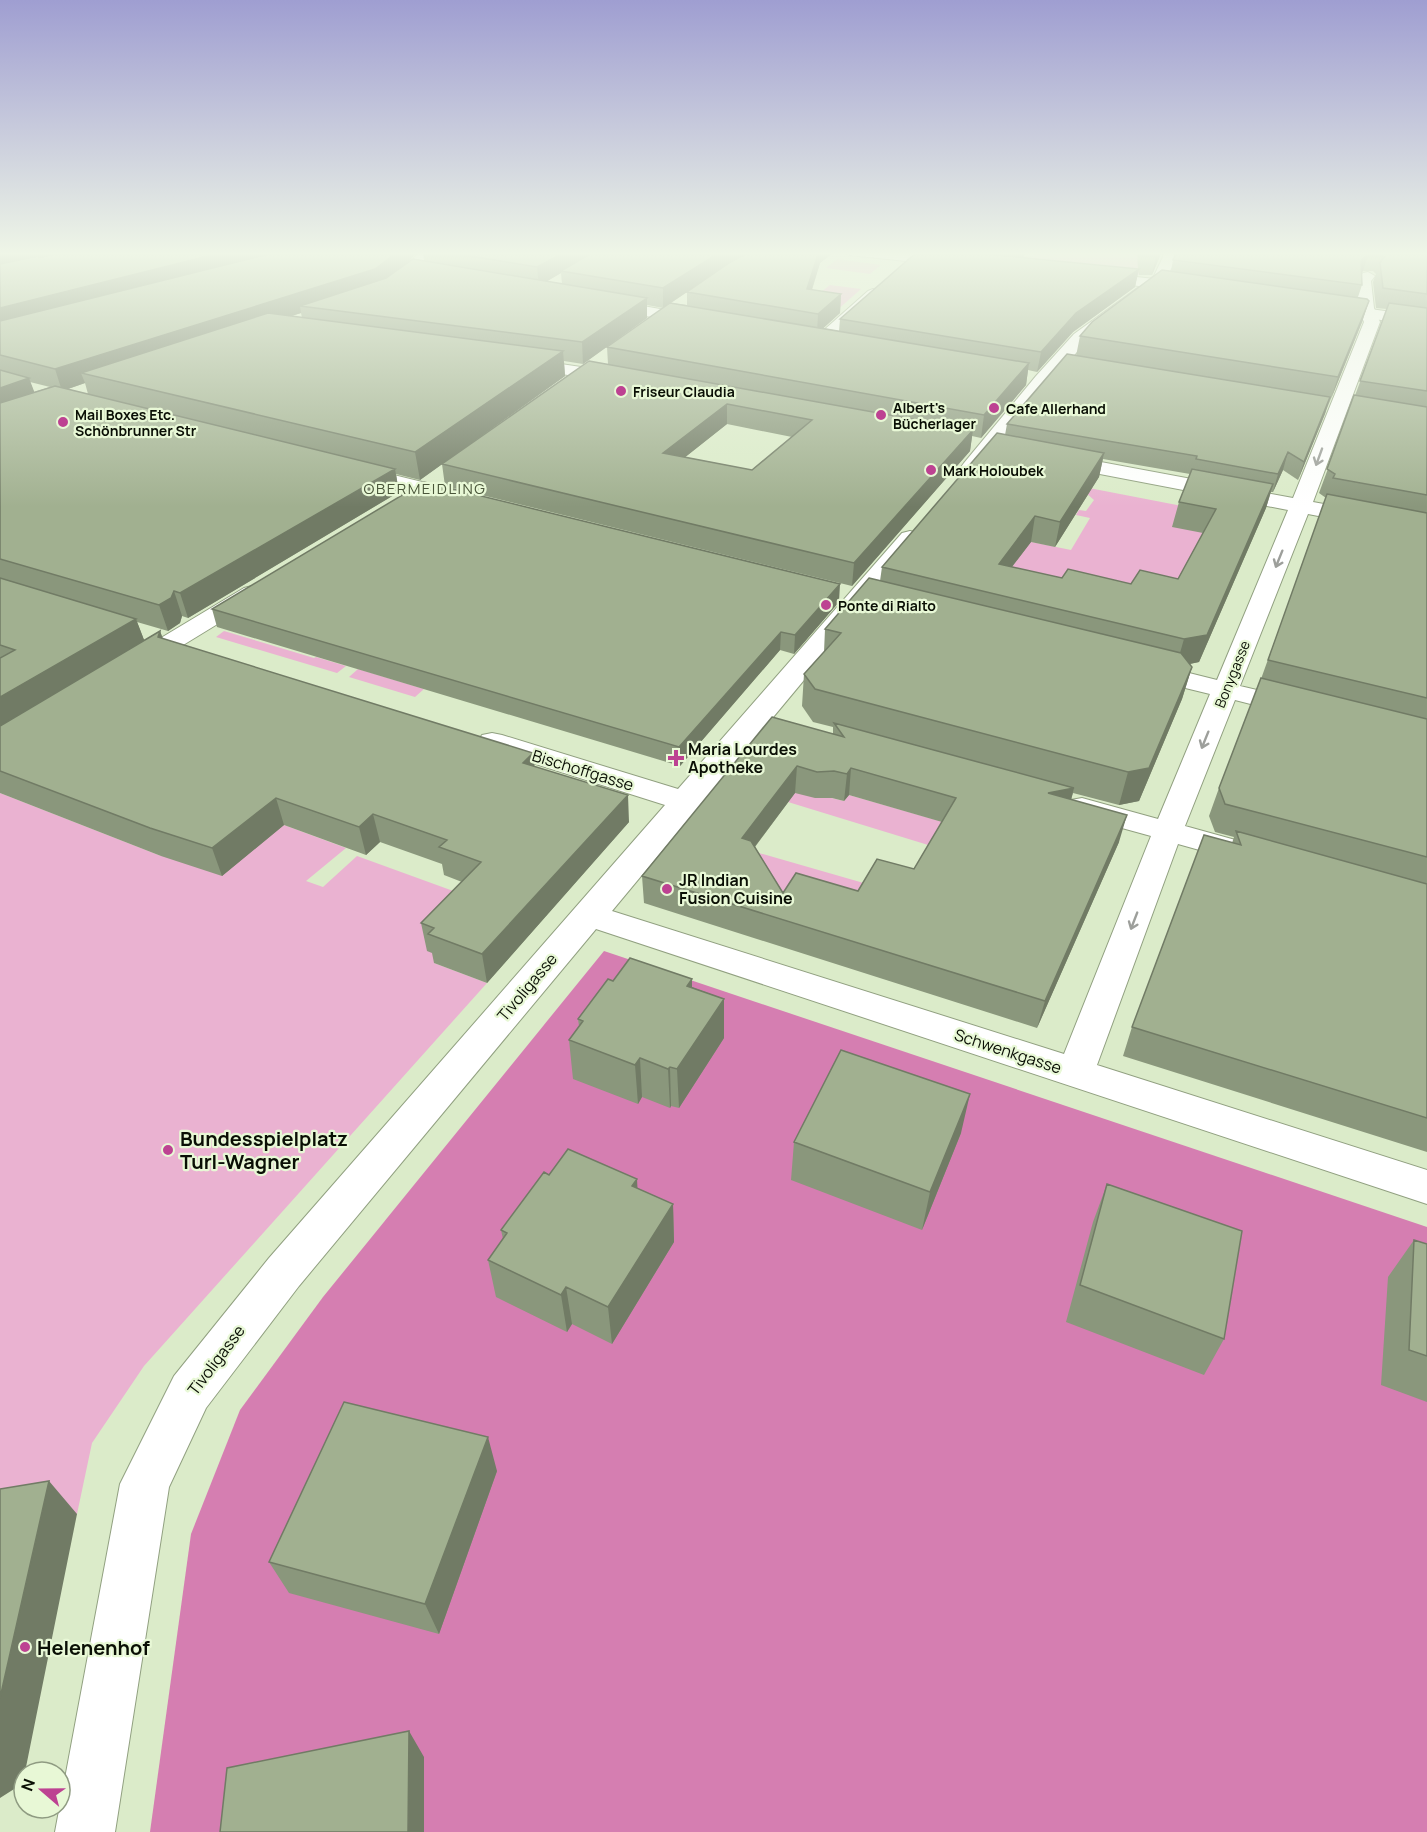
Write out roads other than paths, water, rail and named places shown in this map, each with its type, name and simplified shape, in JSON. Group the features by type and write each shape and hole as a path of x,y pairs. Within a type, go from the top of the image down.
{"street":[{"path":"821,342 827,336"},
{"path":"957,484 1042,380 1084,336"},
{"name":"Bonygasse","path":"1075,1073 1168,831 1301,505 1332,407 1365,336"},
{"path":"800,338 844,346"},
{"path":"558,392 604,359"},
{"path":"503,360 642,381"},
{"path":"1059,362 1082,365"},
{"path":"1019,376 1042,380"},
{"path":"1332,407 1360,412"},
{"path":"968,442 1010,451"},
{"path":"1044,457 1427,530"},
{"path":"335,466 476,501"},
{"path":"396,506 444,474"},
{"name":"Tivoligasse","path":"85,1832 145,1484 190,1392 284,1272 919,528"},
{"path":"111,679 270,582"},
{"path":"140,632 206,652"},
{"path":"1121,664 1326,715"},
{"path":"757,717 791,727"},
{"name":"Bischoffgasse","path":"469,734 686,801"},
{"path":"1054,800 1270,859"},
{"name":"Schwenkgasse","path":"589,915 1427,1188"}],"place":[{"name":"Friseur Claudia","path":"621,391"},
{"name":"Cafe Allerhand","path":"994,408"},
{"name":"Albert's Bücherlager","path":"881,415"},
{"name":"Mail Boxes Etc. Schönbrunner Str","path":"63,422"},
{"name":"Mark Holoubek","path":"931,470"},
{"name":"Ponte di Rialto","path":"826,605"},
{"name":"Maria Lourdes Apotheke","path":"676,758"},
{"name":"JR Indian Fusion Cuisine","path":"667,889"},
{"name":"Bundesspielplatz Turl-Wagner","path":"168,1150"},
{"name":"Helenenhof","path":"25,1647"}],"district":[{"name":"OBERMEIDLING","path":"425,488"}]}
